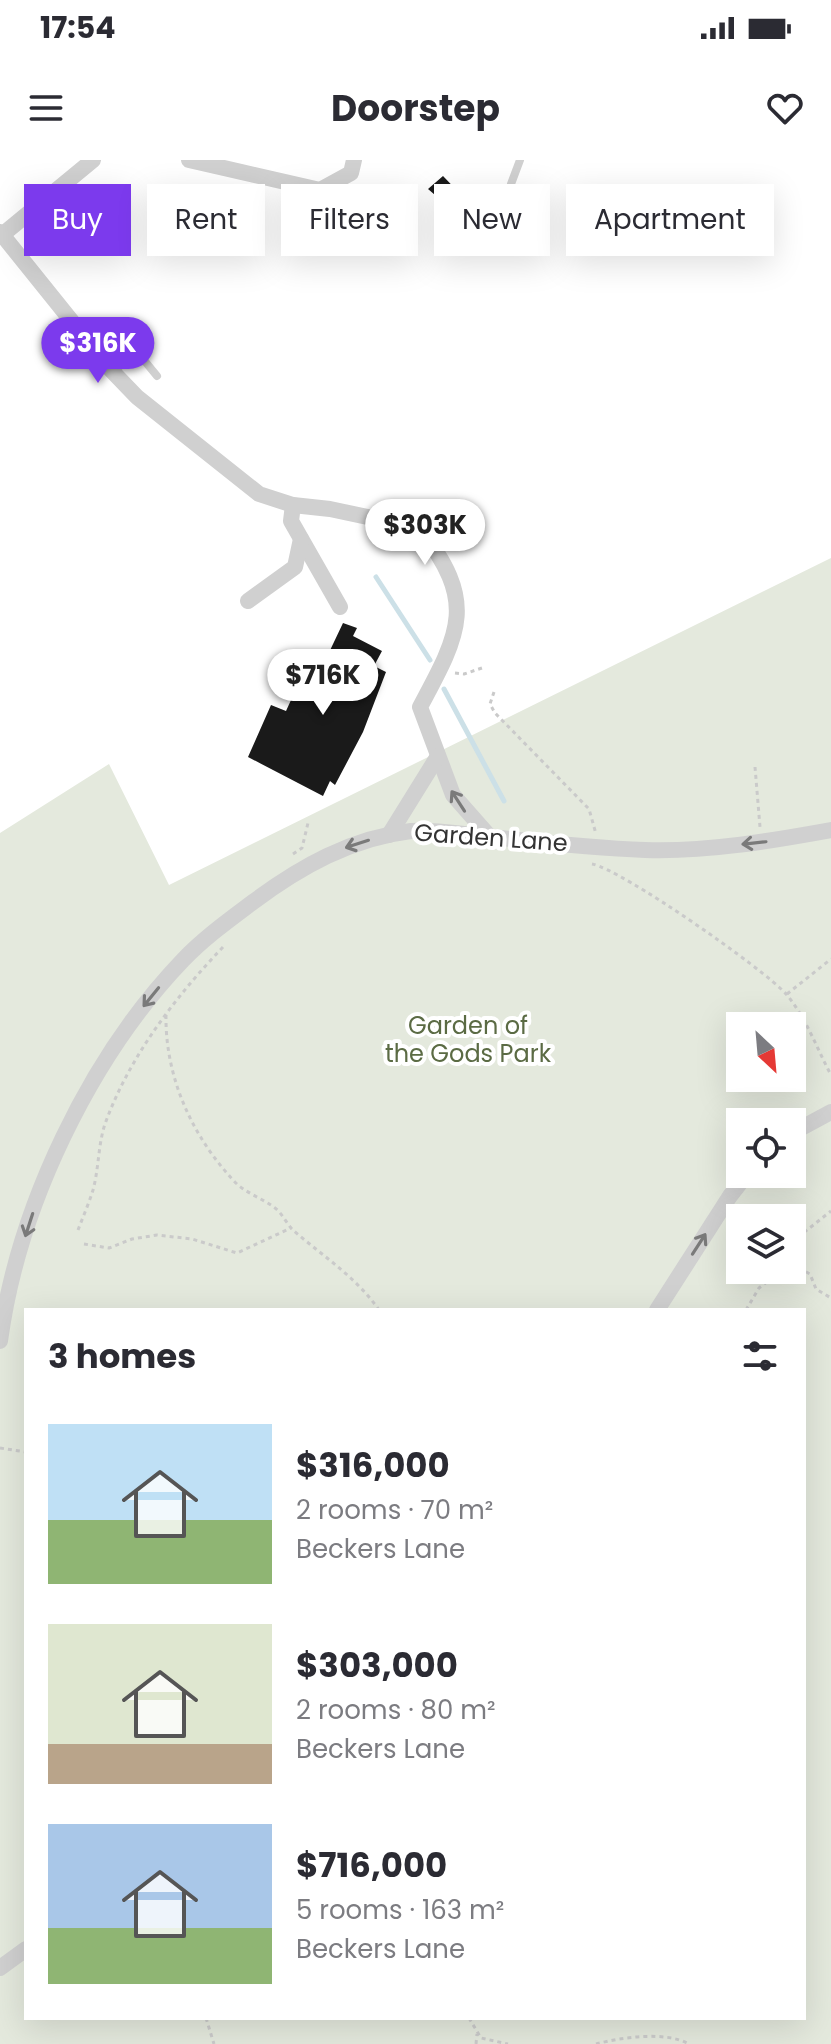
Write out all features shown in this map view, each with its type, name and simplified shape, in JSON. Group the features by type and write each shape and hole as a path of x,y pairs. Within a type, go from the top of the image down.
{"street":[{"path":"93,160 1,233 112,371 184,437 259,494 293,505 343,511 419,528 449,569 459,604 458,619 441,670 420,707 461,808 490,837"},
{"path":"189,160 320,190 351,173 354,160"},
{"path":"293,505 291,521 340,607"},
{"path":"248,601 295,567 301,539"},
{"path":"389,835 438,756"},
{"name":"Garden Lane","path":"0,1341 15,1268 32,1213 85,1095 149,998 205,939 274,886 322,857 389,835 435,831 644,850 760,842 831,830"},
{"path":"806,1125 831,1112"},
{"path":"658,1308 736,1188"},
{"path":"0,1968 24,1950"}],"lane":[{"path":"511,184 520,160"},
{"path":"121,332 157,376"},
{"path":"112,371 138,353"}],"path":[{"path":"441,670 464,674 482,668"},
{"path":"494,692 490,704 495,713 589,809 598,865"},
{"path":"755,767 760,842"},
{"path":"284,861 302,848 308,823"},
{"path":"586,863 598,865 719,941 786,994 831,1075"},
{"path":"78,1230 94,1187 97,1156 106,1123 127,1076 192,979 227,942"},
{"path":"786,994 831,959"},
{"path":"167,1013 166,1045 176,1090 203,1138 235,1183 277,1209 291,1228 367,1292 378,1308"},
{"path":"806,1231 831,1211"},
{"path":"84,1244 109,1248 132,1239 157,1235 192,1239 237,1253 291,1228"},
{"path":"806,1272 816,1289 831,1298"},
{"path":"747,1308 764,1284"},
{"path":"0,1448 24,1452"},
{"path":"207,2020 214,2044"},
{"path":"470,2020 481,2038 508,2044"},
{"path":"476,2044 478,2031"},
{"path":"596,2044 609,2040 676,2037 689,2044"}],"green space":[{"name":"Garden of the Gods Park","path":"831,558 831,2044 0,2044 0,833 109,764 169,885"}],"building":[{"path":"443,176 451,184 434,184 434,194 428,189"},
{"path":"343,623 357,628 353,636 382,651 374,666 386,672 363,732 335,785 330,781 323,796 248,757 271,705 286,711 302,676 315,682"}],"waterway":[{"path":"376,577 430,660"},
{"path":"444,689 504,801"}]}
